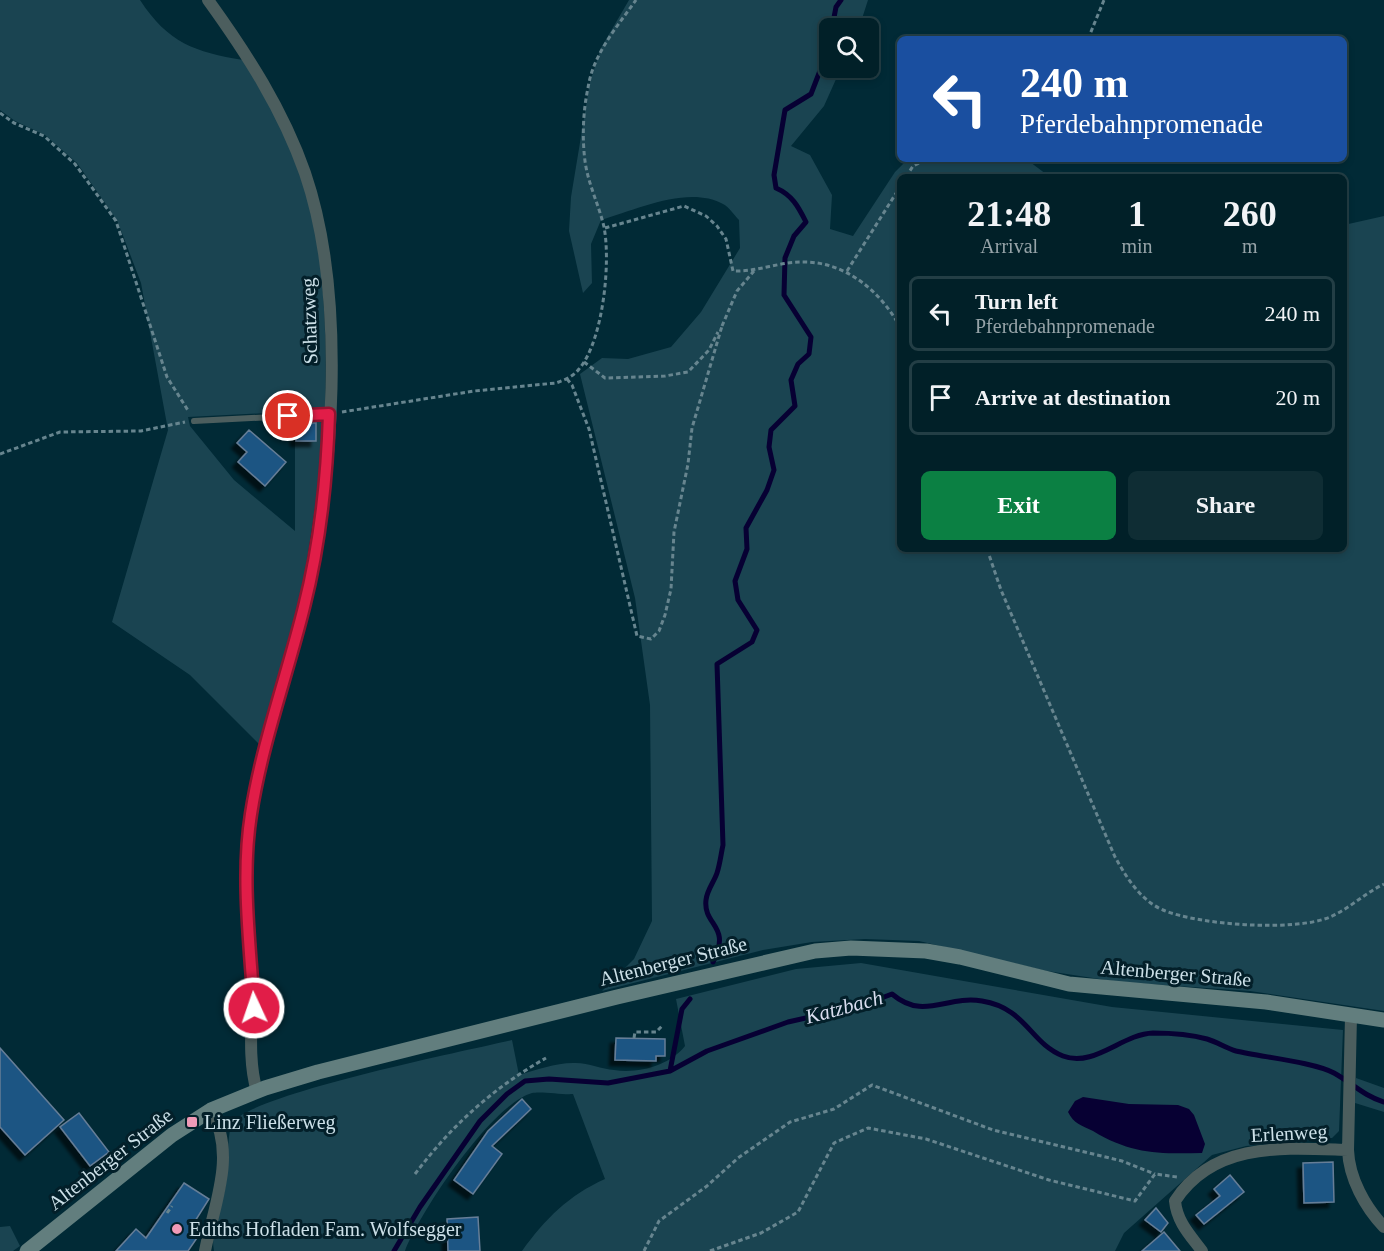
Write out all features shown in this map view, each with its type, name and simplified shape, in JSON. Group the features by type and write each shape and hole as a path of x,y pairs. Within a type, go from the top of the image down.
{"street":[{"name":"Schatzweg","path":"208,0 272,98 293,144 315,204 328,278 331,354 323,497 304,606 258,775 248,837 247,892 254,1008 251,1072 256,1092"},
{"name":"Altenberger Straße","path":"27,1251 172,1135 211,1110 256,1092 318,1072 797,954 851,948 926,951 1069,984 1266,1002 1384,1020"},
{"name":"Erlenweg","path":"1202,1251 1176,1214 1175,1201 1193,1179 1208,1166 1226,1158 1273,1149 1348,1150 1352,1016"},
{"path":"205,1251 223,1170 222,1134 211,1110"},
{"path":"1348,1150 1353,1178 1375,1217 1384,1227"}],"lane":[{"path":"194,421 329,414"}],"path":[{"path":"329,414 567,379 579,369 599,324 605,287 604,228 585,163 584,138 588,87 595,64 610,37 636,0"},
{"path":"1089,36 1104,0"},
{"path":"0,113 14,123 44,136 75,164 116,221 167,377 194,421 141,430 60,432 0,454"},
{"path":"908,174 913,166 921,162"},
{"path":"847,271 897,192"},
{"path":"604,228 684,206 706,216 717,226 726,239 733,271 754,271 805,262 847,271 890,309 897,322"},
{"path":"584,362 605,378 665,376 687,372 709,350 737,291 754,271"},
{"path":"567,379 572,385 589,429 637,636 651,639 659,631 671,589 674,532 688,464 692,428 722,326"},
{"path":"988,552 1001,590 1115,856 1126,877 1144,897 1162,909 1212,922 1285,924 1315,922 1330,917 1384,884"},
{"path":"634,1038 636,1032 656,1032 663,1025"},
{"path":"415,1174 437,1144 472,1109 509,1079 546,1058"},
{"path":"644,1251 659,1221 707,1186 738,1158 790,1122 834,1109 872,1085 993,1130 1138,1165 1155,1174 1193,1179"},
{"path":"710,1251 761,1233 798,1212 834,1143 868,1128 926,1139 1049,1180 1135,1201 1155,1174"},
{"path":"167,1213 172,1206"}],"shaded area":[{"path":"0,0 140,0 161,26 184,43 197,49 243,60 281,125 303,178 314,222 321,275 326,356 325,410 188,417 190,426 234,480 295,531 295,420 318,420 323,424 321,469 300,606 262,747 190,675 112,622 168,430 141,283 117,220 77,163 45,135 15,121 0,110"},
{"path":"629,0 868,0 862,18 819,18 819,78 837,78 824,106 791,146 810,155 832,195 830,229 853,236 895,172 905,162 1030,162 1046,174 897,174 897,552 1347,552 1347,224 1384,216 1384,1011 1250,991 1119,982 1047,971 919,941 865,939 812,942 763,950 602,991 634,959 652,921 650,705 635,598 580,374 602,358 628,359 671,347 701,312 740,248 739,220 723,204 694,197 662,201 601,220 591,244 592,283 583,293 569,231 571,197 590,82 601,48"},
{"path":"861,963 1112,1007 1343,1030 1339,1131 1332,1138 1246,1146 1212,1155 1124,1233 1115,1251 522,1251 540,1228 569,1200 605,1179 573,1094 532,1093 516,1101 478,1138 441,1187 413,1233 405,1251 214,1251 215,1227 226,1182 231,1127 233,1122 250,1111 280,1098 319,1086 512,1040 519,1075 566,1063 624,1071 653,1067 679,1053 685,1046 676,999 796,969"},
{"path":"1356,1078 1384,1088 1384,1112 1355,1103"},
{"path":"1083,1097 1129,1104 1178,1105 1189,1109 1194,1115 1205,1144 1202,1153 1158,1153 1107,1139 1078,1124 1068,1112 1075,1101"},
{"path":"10,1226 20,1246 13,1251 0,1251 0,1227"}],"building":[{"path":"296,423 316,423 316,441 296,441"},
{"path":"249,430 286,462 265,486 238,462 247,452 237,443"},
{"path":"616,1038 665,1039 665,1056 656,1056 656,1061 615,1060"},
{"path":"0,1048 64,1120 25,1155 0,1127"},
{"path":"522,1099 531,1109 492,1146 502,1154 473,1194 454,1180 488,1131"},
{"path":"79,1113 109,1152 90,1166 60,1127"},
{"path":"1333,1162 1334,1202 1304,1203 1303,1163"},
{"path":"1230,1175 1244,1192 1204,1224 1196,1215 1220,1196 1214,1189"},
{"path":"184,1183 209,1199 190,1229 199,1235 188,1251 116,1251 136,1229 146,1238"},
{"path":"1156,1208 1168,1223 1161,1232 1145,1220"},
{"path":"478,1217 480,1251 448,1251 447,1219"},
{"path":"1164,1232 1180,1251 1142,1251"}],"waterway":[{"path":"834,18 836,7 841,0"},
{"path":"713,962 720,940 708,915 706,900 717,873 723,845 717,664 752,642 757,630 738,600 735,581 747,549 746,528 767,490 774,470 769,447 771,430 795,406 791,380 798,364 809,354 811,337 784,295 785,258 794,236 806,222 794,202 776,188 774,175 785,110 811,94 819,73"},
{"name":"Katzbach","path":"394,1251 420,1207 480,1121 507,1094 525,1081 549,1079 608,1083 670,1071 707,1051 788,1022 863,1005 892,994 914,1006 969,1000 997,1005 1009,1011 1043,1043 1063,1056 1086,1058 1130,1039 1153,1033 1187,1035 1207,1039 1236,1051 1325,1069 1384,1102"},
{"path":"670,1071 682,1009 690,999"}],"place":[{"name":"Linz Fließerweg","path":"192,1122"},
{"name":"Ediths Hofladen Fam. Wolfsegger","path":"177,1229"}],"route":[{"path":"254,1008 247,892 247,849 251,814 258,775 304,606 316,545 323,497 329,414 288,416"}]}
